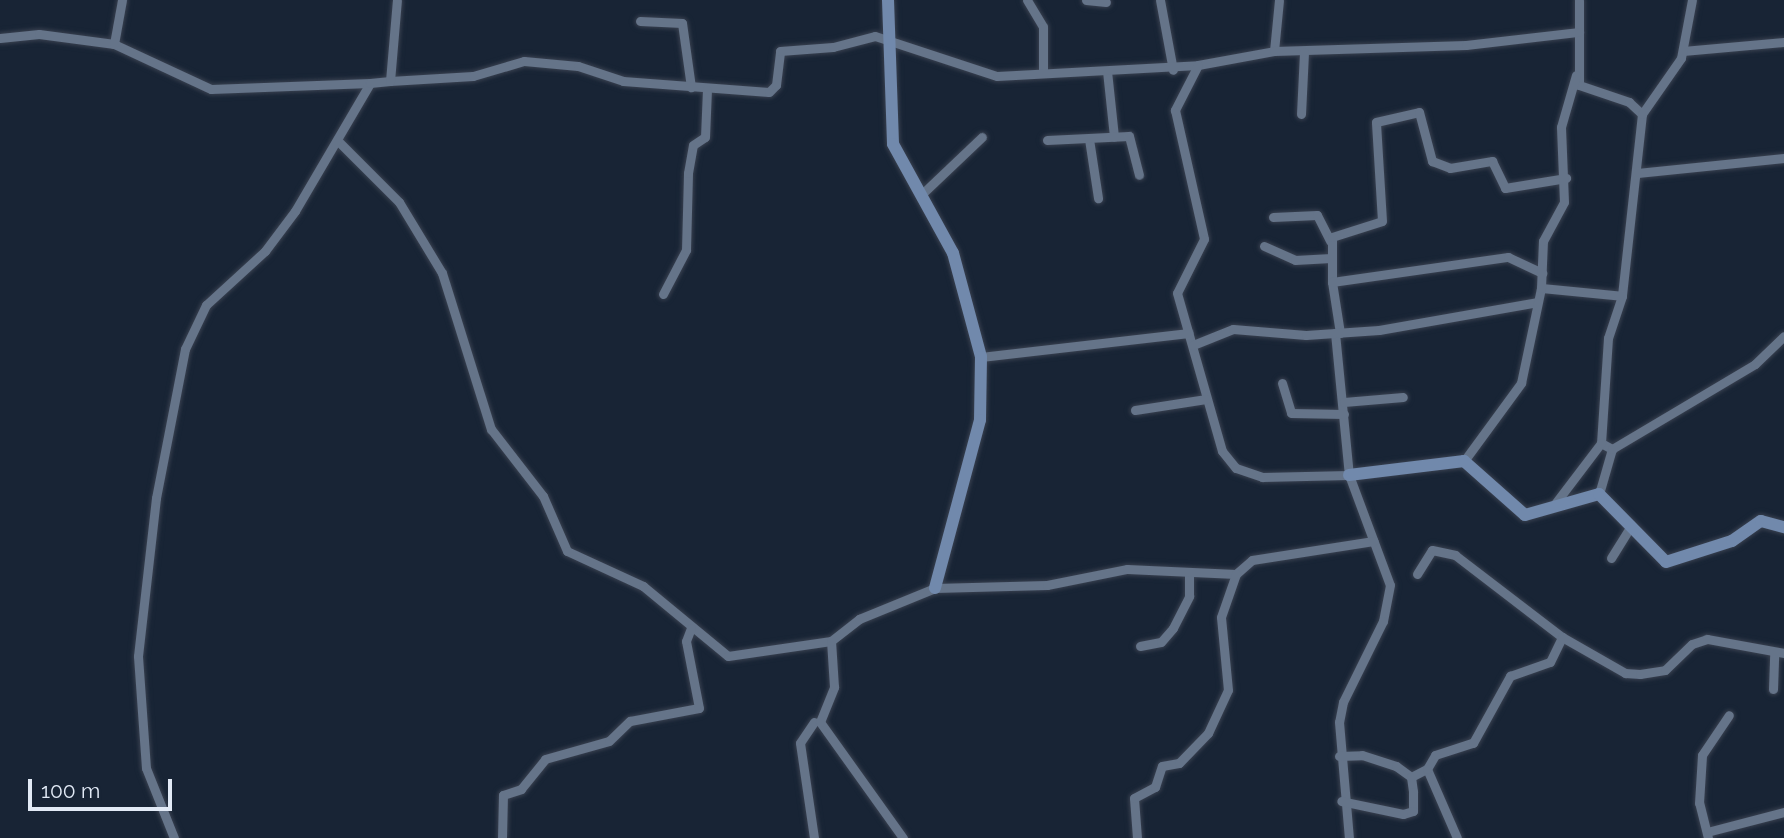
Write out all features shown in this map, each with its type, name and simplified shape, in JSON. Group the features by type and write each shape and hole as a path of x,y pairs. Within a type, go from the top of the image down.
{"street":[{"path":"114,44 122,0"},
{"path":"390,80 397,0"},
{"path":"888,0 893,144 957,266 981,357 980,420 936,588"},
{"path":"1027,0 1043,27 1044,72"},
{"path":"1086,0 1106,2"},
{"path":"1160,0 1173,71"},
{"path":"1274,51 1279,0"},
{"path":"1464,461 1493,414 1518,390 1541,288 1543,241 1564,202 1566,178 1561,127 1576,75 1579,0"},
{"path":"1554,505 1601,443 1608,338 1622,296 1642,114 1683,51 1692,0"},
{"path":"640,22 682,23 691,87"},
{"path":"0,38 39,34 114,44 211,89 473,76 524,61 708,90 769,92 776,85 780,51 888,37 980,74 1173,71 1274,51 1304,52 1579,32"},
{"path":"1683,51 1784,41"},
{"path":"1300,114 1304,52"},
{"path":"1198,65 1175,110 1204,239 1177,293 1194,345 1222,452 1236,468 1262,477 1349,475 1464,461"},
{"path":"1107,71 1114,137"},
{"path":"1576,75 1584,90 1629,102 1642,114"},
{"path":"174,838 146,768 138,656 156,498 185,349 206,304 265,251 339,142 370,83"},
{"path":"663,294 686,250 688,173 693,145 705,137 708,90"},
{"path":"1330,240 1380,227 1374,128 1396,116 1419,112 1432,161 1442,167 1492,161 1511,189 1566,178"},
{"path":"921,195 982,137"},
{"path":"1047,140 1114,137 1133,140 1139,175"},
{"path":"1089,139 1098,198"},
{"path":"339,142 399,202 442,273 491,429 543,496 567,551 643,586 691,628 729,656 831,641 859,619 936,588 1047,585 1127,569 1236,574"},
{"path":"1637,173 1784,158"},
{"path":"1273,217 1317,215 1330,240 1349,475 1387,569 1388,603 1343,702 1339,755 1341,801 1349,838"},
{"path":"1264,246 1295,260 1331,258"},
{"path":"1332,282 1508,257 1542,273"},
{"path":"1541,288 1622,296"},
{"path":"1194,345 1233,329 1338,333 1536,302"},
{"path":"981,357 1189,333"},
{"path":"1599,494 1612,449 1755,364 1784,336"},
{"path":"1282,383 1291,413 1344,414"},
{"path":"1344,402 1403,397"},
{"path":"1135,410 1206,399"},
{"path":"1601,443 1612,449"},
{"path":"1464,461 1519,514 1599,494"},
{"path":"1599,494 1666,562 1732,541 1761,521 1784,527"},
{"path":"1611,558 1630,528"},
{"path":"1137,838 1134,798 1155,787 1161,766 1179,763 1208,733 1228,690 1221,617 1236,574 1252,560 1374,541"},
{"path":"1417,574 1429,552 1446,551 1562,637 1625,673 1640,674 1665,670 1692,644 1707,639 1779,653 1773,689"},
{"path":"1140,646 1161,642 1173,628 1189,596 1189,572"},
{"path":"502,838 503,796 521,789 545,759 609,741 630,721 699,708 686,641 691,628"},
{"path":"1411,777 1427,769 1435,755 1473,743 1510,676 1550,662 1562,637"},
{"path":"831,641 834,687 820,722 903,838"},
{"path":"1729,715 1702,755 1699,803 1708,835 1784,812"},
{"path":"814,722 800,743 814,838"},
{"path":"1339,755 1362,755 1411,777"},
{"path":"1427,769 1457,838"},
{"path":"1341,801 1403,814 1413,811 1411,777"}]}
